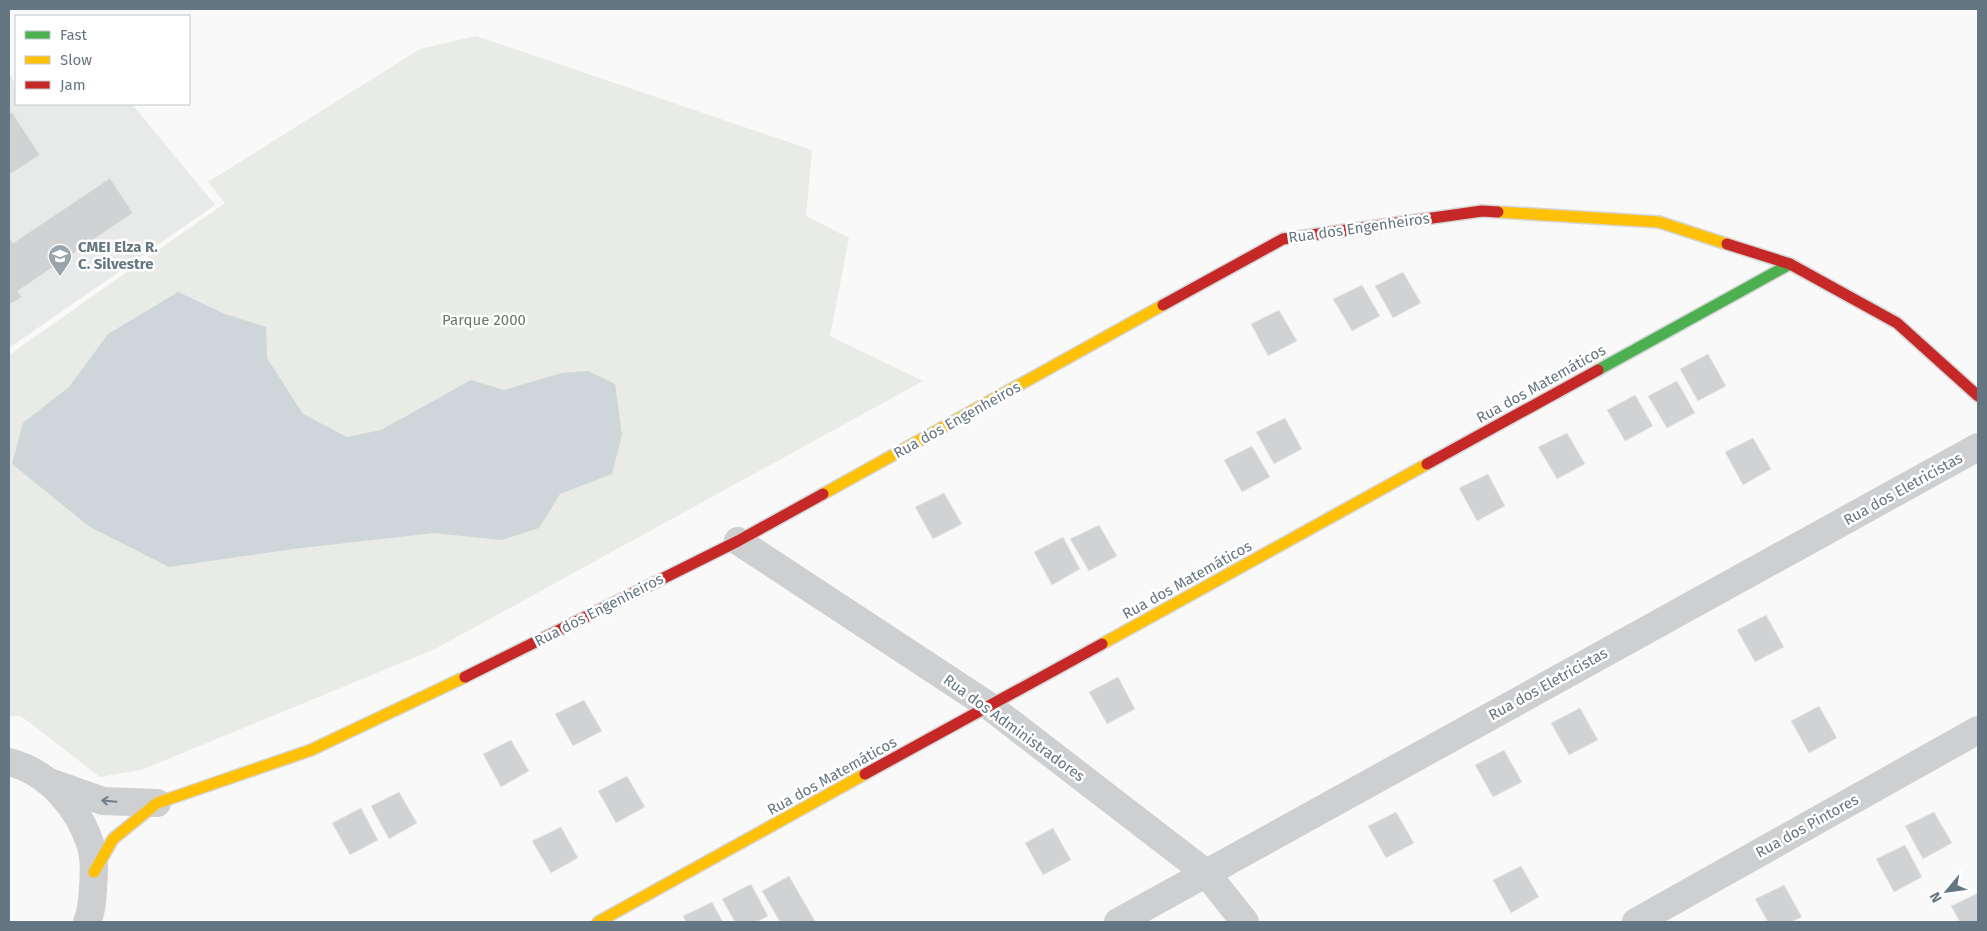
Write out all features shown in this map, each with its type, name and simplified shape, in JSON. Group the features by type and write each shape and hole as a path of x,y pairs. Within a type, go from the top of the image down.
{"street":[{"name":"Rua dos Engenheiros","path":"94,872 113,839 157,803 311,750 480,670 738,541 1283,239 1482,211 1659,222 1790,264 1897,324 1978,396"},
{"name":"Rua dos Matemáticos","path":"598,922 1790,264"},
{"name":"Rua dos Eletricistas","path":"1118,922 1978,447"},
{"name":"Rua dos Administradores","path":"738,541 989,706 1206,874 1245,922"},
{"name":"Rua dos Pintores","path":"1636,922 1978,730"},
{"path":"9,762 20,765 49,782 76,811 92,848 94,872 91,919"},
{"name":"Rua dos Engenheiros","path":"49,782 103,801 157,803"}],"shaded area":[{"name":"CMEI Elza R. C. Silvestre","path":"9,73 15,82 15,105 133,105 215,205 9,348"},
{"path":"178,292 225,314 266,327 267,358 303,414 347,437 381,430 471,380 504,390 562,373 588,371 615,384 622,435 612,474 560,494 539,528 502,540 434,533 293,549 169,567 90,527 12,464 23,423 69,387 108,334"}],"green space":[{"name":"Parque 2000","path":"476,36 812,150 806,216 849,238 830,336 923,381 435,649 141,770 100,777 21,716 9,716 9,355 225,203 208,182 420,49"}],"building":[{"path":"12,112 40,155 9,175 9,114"},
{"path":"110,178 133,213 18,291 22,297 9,305 9,237 13,243"},
{"path":"1403,272 1421,303 1393,318 1375,286"},
{"path":"1362,285 1380,316 1352,331 1333,299"},
{"path":"1279,310 1297,341 1268,356 1251,324"},
{"path":"1708,354 1726,386 1698,401 1680,369"},
{"path":"1677,381 1695,413 1667,428 1648,396"},
{"path":"1635,395 1653,426 1625,441 1607,410"},
{"path":"1285,418 1302,449 1274,464 1256,432"},
{"path":"1567,433 1585,464 1557,479 1538,447"},
{"path":"1753,438 1771,469 1743,485 1725,452"},
{"path":"1252,446 1270,477 1242,492 1224,460"},
{"path":"1488,474 1505,506 1477,521 1459,488"},
{"path":"944,493 962,524 933,539 915,507"},
{"path":"1099,525 1117,556 1089,571 1070,539"},
{"path":"1063,537 1080,569 1052,585 1034,552"},
{"path":"1766,615 1784,647 1755,662 1737,630"},
{"path":"1118,677 1135,709 1107,724 1089,692"},
{"path":"584,700 602,731 573,746 555,714"},
{"path":"1819,706 1837,738 1809,753 1791,721"},
{"path":"1580,708 1598,740 1569,755 1551,723"},
{"path":"511,740 529,771 501,787 483,754"},
{"path":"1504,750 1522,782 1493,797 1475,765"},
{"path":"627,776 645,807 616,823 598,791"},
{"path":"399,792 417,823 389,839 371,806"},
{"path":"361,808 378,840 350,855 332,823"},
{"path":"1396,812 1414,843 1386,858 1368,826"},
{"path":"1934,812 1952,843 1923,859 1905,826"},
{"path":"561,827 578,858 551,873 532,841"},
{"path":"1053,828 1071,860 1043,875 1025,843"},
{"path":"1905,845 1922,877 1894,892 1876,859"},
{"path":"1521,866 1539,897 1511,913 1493,880"},
{"path":"789,876 815,921 780,922 762,891"},
{"path":"751,884 768,916 757,922 735,922 722,899"},
{"path":"1784,885 1802,917 1791,922 1768,922 1755,899"},
{"path":"1978,893 1978,922 1960,922 1951,906"},
{"path":"712,902 723,922 686,922 683,916"}],"traffic: fast":[{"path":"1598,370 1790,264"}],"traffic: slow":[{"path":"1498,212 1659,222 1727,244"},
{"path":"823,494 1163,305"},
{"path":"1102,644 1427,464"},
{"path":"94,872 113,839 157,803 311,750 465,677"},
{"path":"598,922 865,774"}],"traffic: jam":[{"path":"1163,305 1283,239 1482,211 1498,212"},
{"path":"1727,244 1790,264 1897,323 1978,396"},
{"path":"1427,464 1598,370"},
{"path":"465,677 738,541 823,494"},
{"path":"865,774 1102,644"}],"place":[{"name":"CMEI Elza R. C. Silvestre","path":"60,277"}]}
